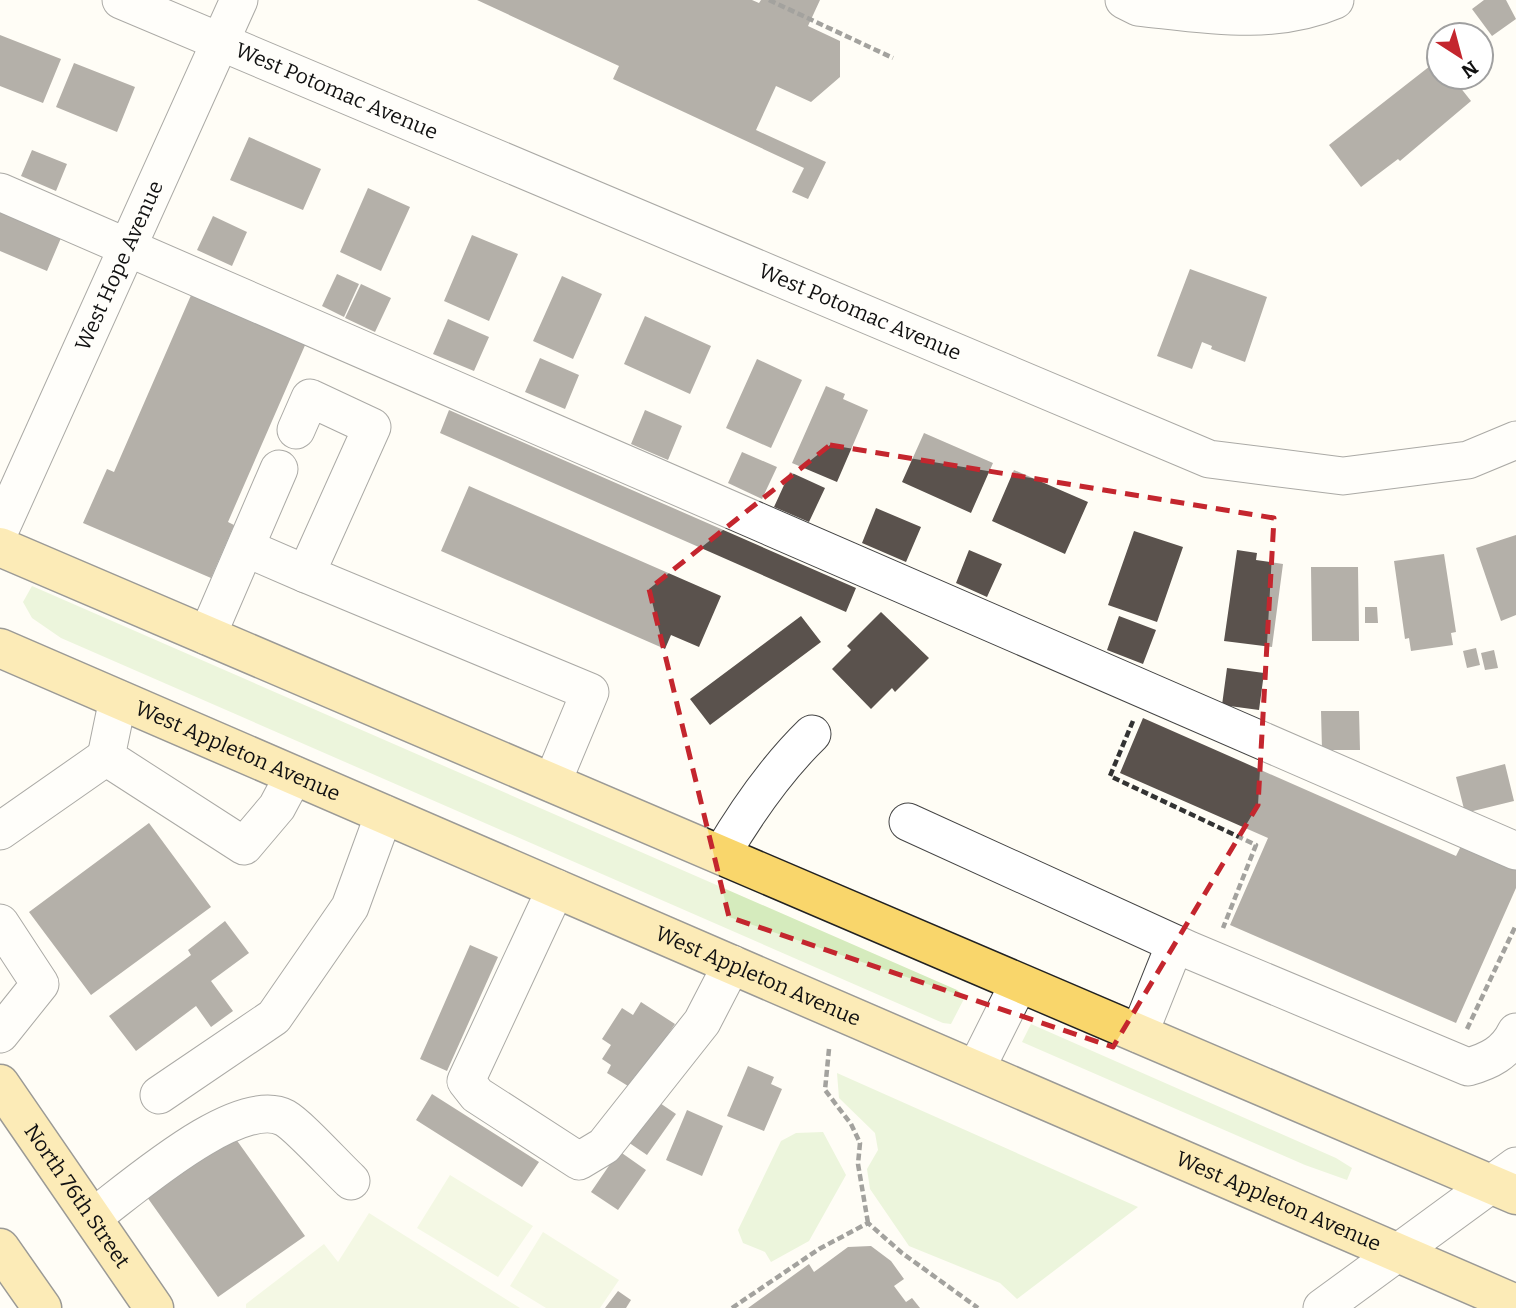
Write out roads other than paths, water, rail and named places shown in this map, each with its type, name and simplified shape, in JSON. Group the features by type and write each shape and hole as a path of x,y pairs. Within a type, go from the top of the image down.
{"main road":[{"path":"0,547 1139,1034 1508,1182"},
{"name":"West Appleton Avenue","path":"0,648 1398,1251 1500,1302"},
{"name":"North 76th Street","path":"0,1084 154,1308"},
{"path":"0,1248 42,1308"}],"street":[{"name":"West Potomac Avenue","path":"121,0 1209,459 1343,476 1468,460 1516,440"},
{"name":"West Hope Avenue","path":"0,530 239,0"},
{"path":"1124,0 1138,7 1245,19 1320,6 1335,0"},
{"path":"0,192 1146,690 1514,845"},
{"path":"296,430 310,398 372,426 306,575"},
{"path":"207,636 279,469"},
{"path":"246,548 590,692 552,783"},
{"path":"0,831 106,757 118,699"},
{"path":"721,855 753,803 812,734"},
{"path":"106,757 244,846 277,807 294,775"},
{"path":"159,1095 274,1017 349,907 384,814"},
{"path":"908,822 1175,944 1468,1067 1489,1061 1511,1044 1516,1032"},
{"path":"556,888 466,1081 477,1095 579,1161 604,1146 702,1022 732,964"},
{"path":"0,923 40,984 0,1034"},
{"path":"1139,1034 1175,944"},
{"path":"976,1069 1019,983"},
{"path":"92,1218 222,1125 253,1113 284,1118 351,1181"},
{"path":"1329,1306 1398,1251 1508,1182"}]}
